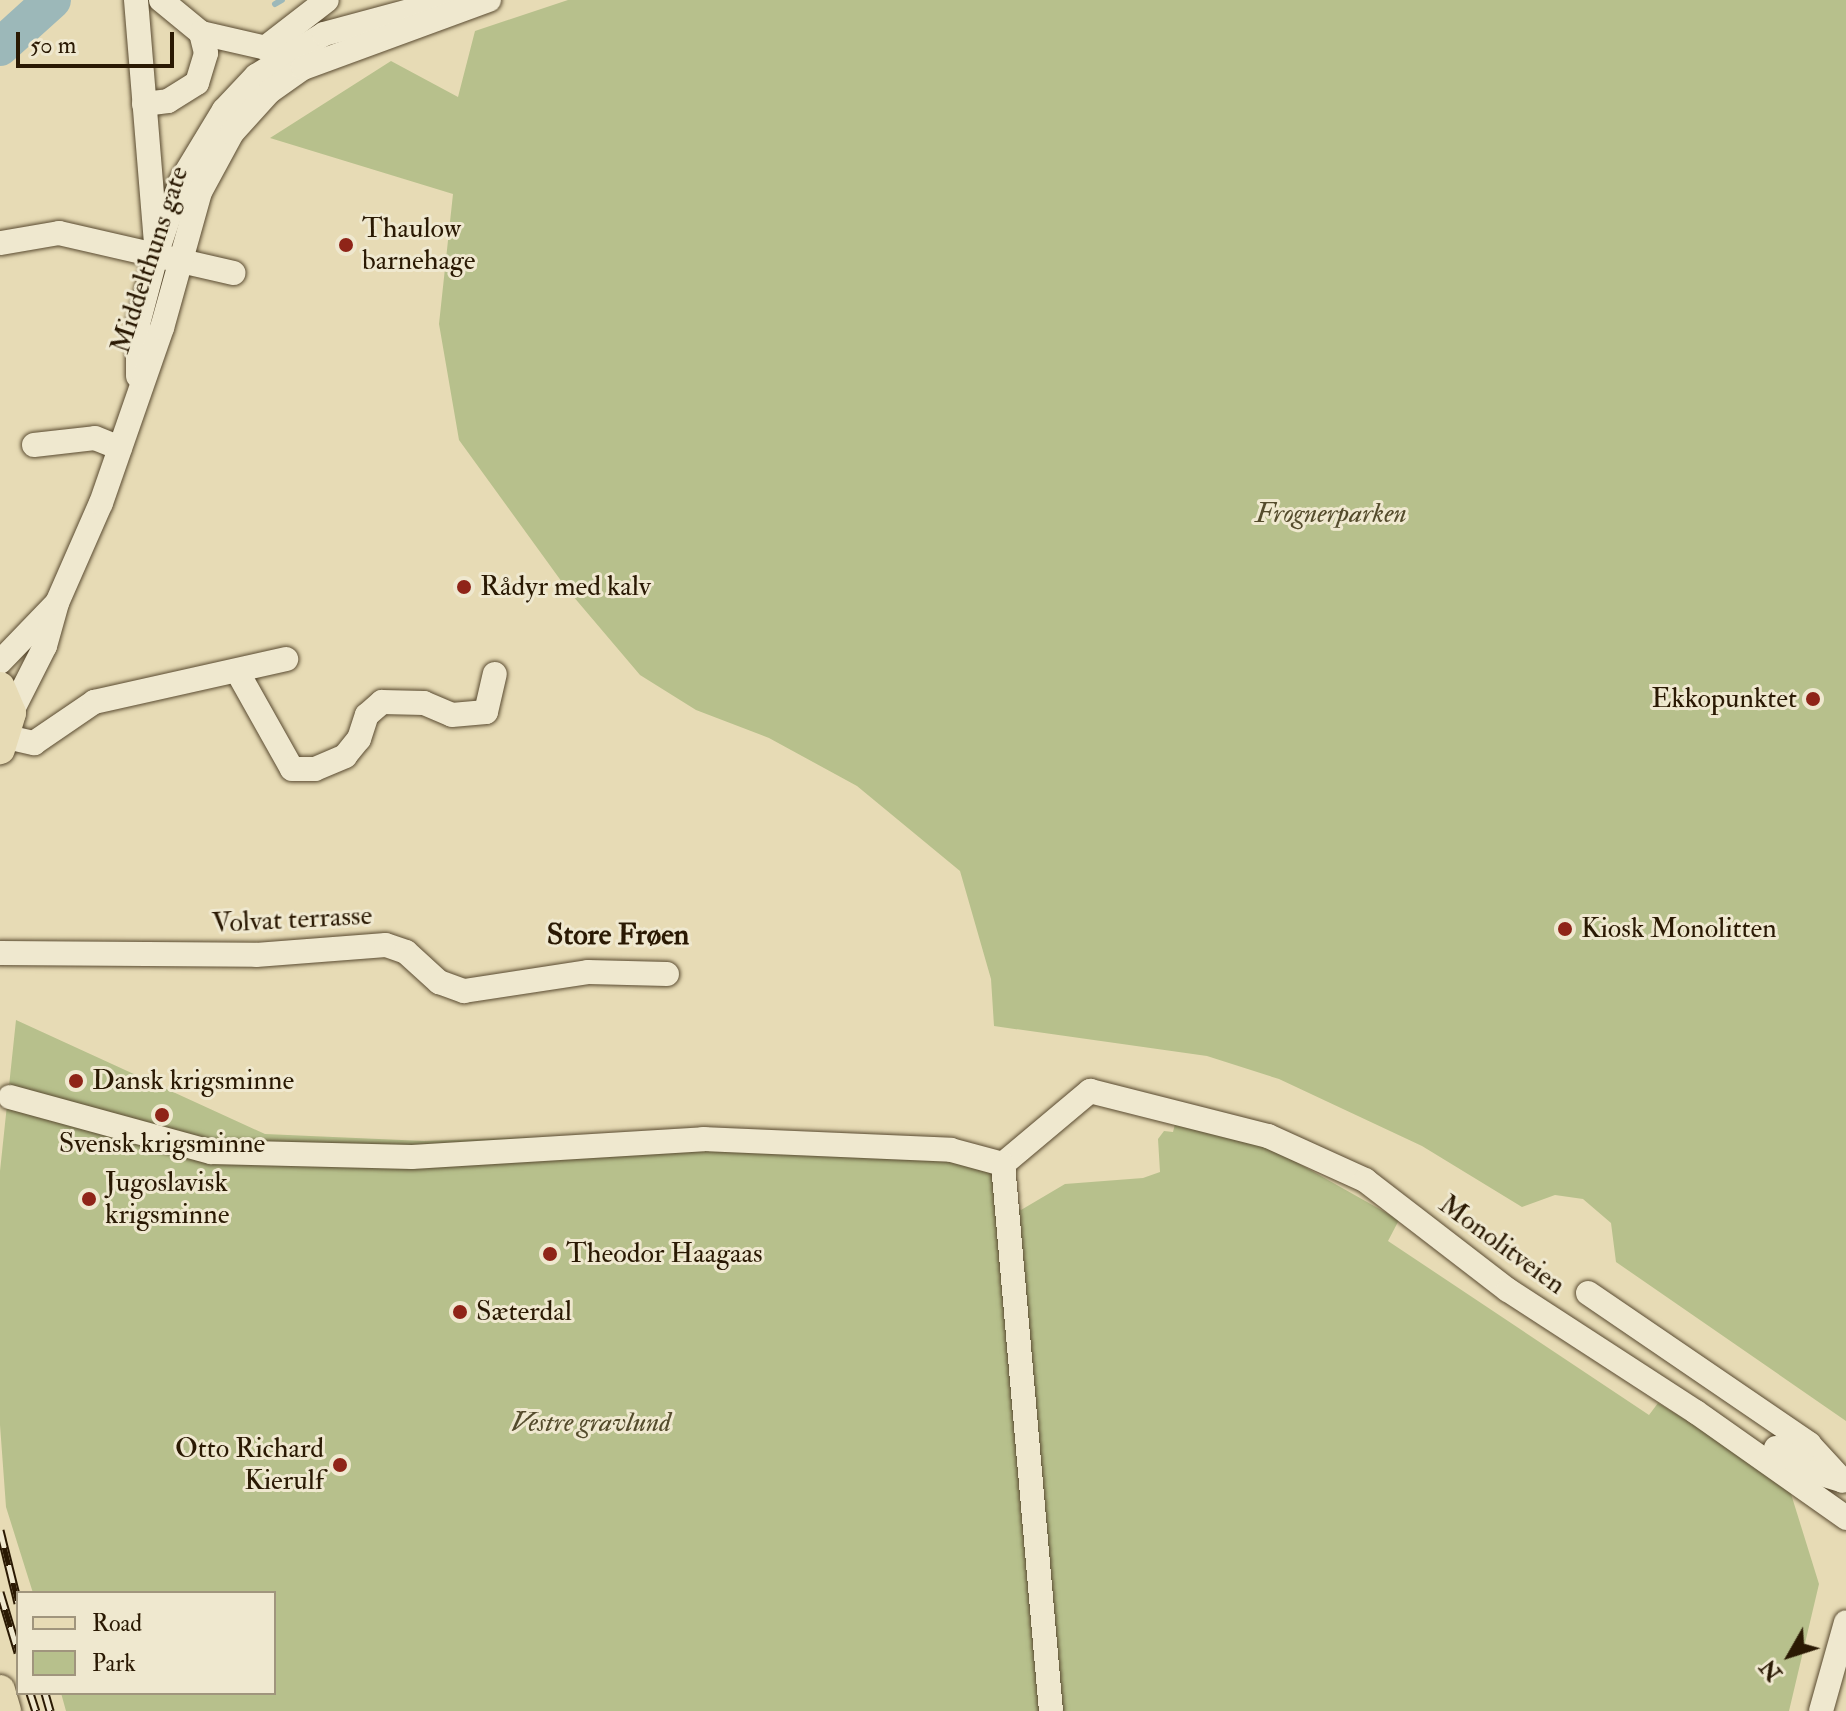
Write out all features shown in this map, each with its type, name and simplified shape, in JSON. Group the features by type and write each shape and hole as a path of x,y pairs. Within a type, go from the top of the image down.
{"main road":[{"path":"0,1690 6,1711"}],"street":[{"path":"136,0 144,104 168,254"},
{"path":"161,0 201,33 276,50 327,0"},
{"name":"Middelthuns gate","path":"168,254 181,181 212,127 276,50 450,0"},
{"name":"Middelthuns gate","path":"5,722 45,646 57,603 120,448 137,390 138,324 168,254 215,159 269,92 303,68 341,50 489,0"},
{"path":"144,104 168,101 197,83 206,53 201,33"},
{"path":"1,243 59,233 121,249 168,254 233,273"},
{"path":"34,445 95,438 120,448"},
{"path":"0,662 57,603"},
{"path":"5,722 34,743 94,702 286,659"},
{"path":"237,671 292,769 315,769 345,756 359,739 367,715 382,702 424,703 452,715 486,712 495,674"},
{"name":"Volvat terrasse","path":"0,953 256,955 386,945 406,952 439,982 464,991 588,972 667,974"},
{"name":"Monolitveien","path":"1003,1164 1090,1091 1256,1131 1365,1180 1508,1290 1696,1412 1846,1518"},
{"path":"10,1097 211,1152 412,1157 703,1139 951,1150 1003,1164 1051,1711"},
{"path":"1478,1257 1799,1463 1844,1484"},
{"name":"Monolitveien","path":"1588,1293 1809,1444 1844,1484"},
{"path":"1821,1711 1846,1622"}],"green space":[{"name":"Frognerparken","path":"568,0 1846,0 1846,1421 1616,1262 1611,1223 1583,1199 1555,1195 1522,1207 1422,1146 1279,1079 1207,1056 994,1026 991,979 960,871 857,786 769,738 696,710 640,675 567,589 459,440 439,324 453,194 270,138 391,61 458,97 475,31"},
{"name":"Vestre gravlund","path":"16,1020 265,1134 424,1141 596,1135 1003,1164 1005,1197 1021,1210 1065,1184 1143,1178 1160,1172 1158,1139 1164,1131 1173,1132 1176,1120 1273,1149 1399,1220 1388,1241 1649,1415 1658,1403 1787,1481 1819,1584 1789,1711 66,1711 62,1695 276,1695 276,1591 32,1591 6,1507 0,1425 0,1171"}],"waterway":[{"path":"0,47 52,0"},
{"path":"275,4 282,0"}],"railway":[{"path":"0,1530 16,1595"},
{"path":"0,1592 16,1645"},
{"path":"31,1695 36,1711"},
{"path":"46,1695 50,1711"}],"place":[{"name":"Thaulow barnehage","path":"346,245"},
{"name":"Rådyr med kalv","path":"464,587"},
{"name":"Ekkopunktet","path":"1813,699"},
{"name":"Kiosk Monolitten","path":"1565,929"},
{"name":"Dansk krigsminne","path":"76,1081"},
{"name":"Svensk krigsminne","path":"162,1115"},
{"name":"Jugoslavisk krigsminne","path":"89,1199"},
{"name":"Theodor Haagaas","path":"550,1254"},
{"name":"Sæterdal","path":"460,1312"},
{"name":"Otto Richard Kierulf","path":"340,1465"}],"district":[{"name":"Store Frøen","path":"618,935"}]}
